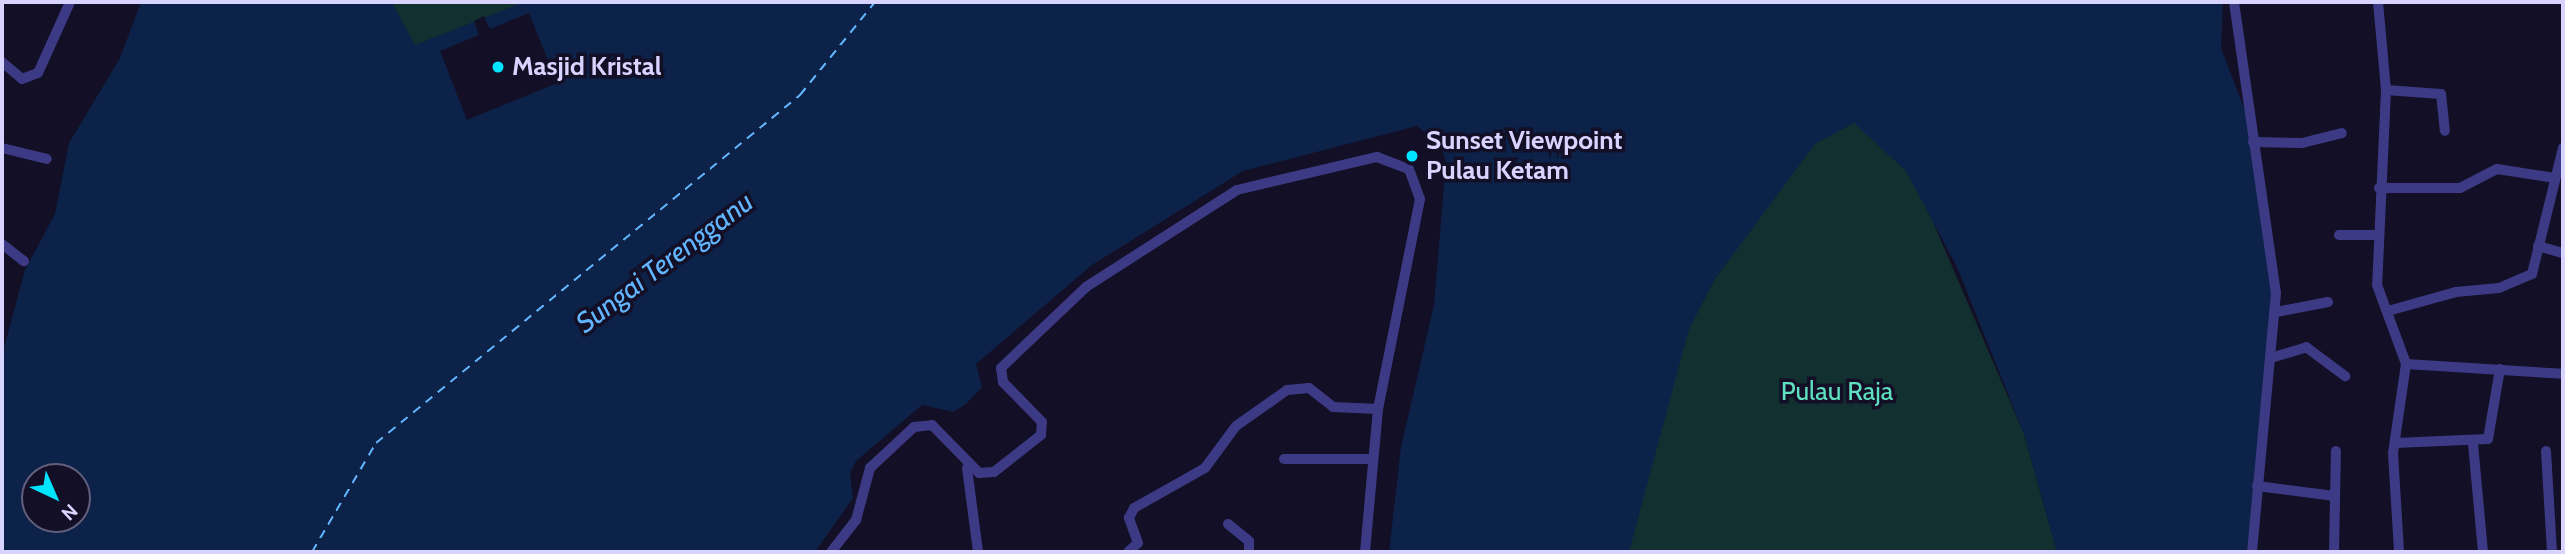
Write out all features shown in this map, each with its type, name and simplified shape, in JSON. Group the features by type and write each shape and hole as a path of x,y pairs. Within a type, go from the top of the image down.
{"street":[{"path":"2,62 22,79 38,74 70,2"},
{"path":"2234,2 2276,312 2252,552"},
{"path":"2378,2 2386,90 2376,235 2377,285 2406,364 2395,443 2399,552"},
{"path":"2386,90 2441,94 2445,131"},
{"path":"2253,142 2302,143 2342,133"},
{"path":"2,148 47,159"},
{"path":"2388,311 2456,292 2499,288 2535,271 2538,246 2563,148"},
{"path":"967,468 994,472 1044,431 1000,376 1016,349 1065,303 1237,190 1377,157 1409,169 1420,199 1378,409 1364,552"},
{"path":"2379,188 2460,188 2497,169 2555,178"},
{"path":"2339,235 2376,235"},
{"path":"2,244 24,261"},
{"path":"2538,246 2563,253"},
{"path":"2276,312 2328,302"},
{"path":"2271,354 2306,347 2345,376"},
{"path":"2406,364 2563,374"},
{"path":"2395,443 2473,444 2493,431 2500,369"},
{"path":"1128,552 1138,543 1129,518 1134,508 1205,468 1236,426 1287,390 1309,388 1333,407 1378,409"},
{"path":"831,552 856,520 870,468 914,427 932,425 967,468 978,552"},
{"path":"2473,444 2483,552"},
{"path":"2334,552 2336,451"},
{"path":"2546,451 2552,552"},
{"path":"1284,458 1373,458"},
{"path":"2257,486 2334,496"},
{"path":"1228,524 1249,541 1249,552"}],"green space":[{"path":"392,2 541,2 571,89 410,44"},
{"name":"Pulau Raja","path":"1770,17 1906,171 1924,201 2024,434 2057,552 1467,552"}],"water":[{"name":"Sungai Terengganu","path":"141,2 392,2 415,45 524,2 2223,2 2221,48 2247,116 2273,290 2247,552 2057,552 2024,434 1957,267 1906,171 1854,123 1815,144 1715,279 1689,329 1629,552 1389,552 1401,447 1434,305 1446,162 1440,144 1417,126 1243,171 1092,265 976,364 982,387 966,404 953,412 922,405 856,461 850,473 853,498 815,552 2,552 2,355 25,270 55,214 69,143 120,58"}],"pier":[{"name":"Masjid Kristal","path":"529,13 557,83 467,120 440,51 479,35 474,21 484,16 490,29"}],"ferry route":[{"path":"312,552 376,443 800,95 875,2"}],"place":[{"name":"Masjid Kristal","path":"498,67"},
{"name":"Sunset Viewpoint Pulau Ketam","path":"1412,156"}]}
